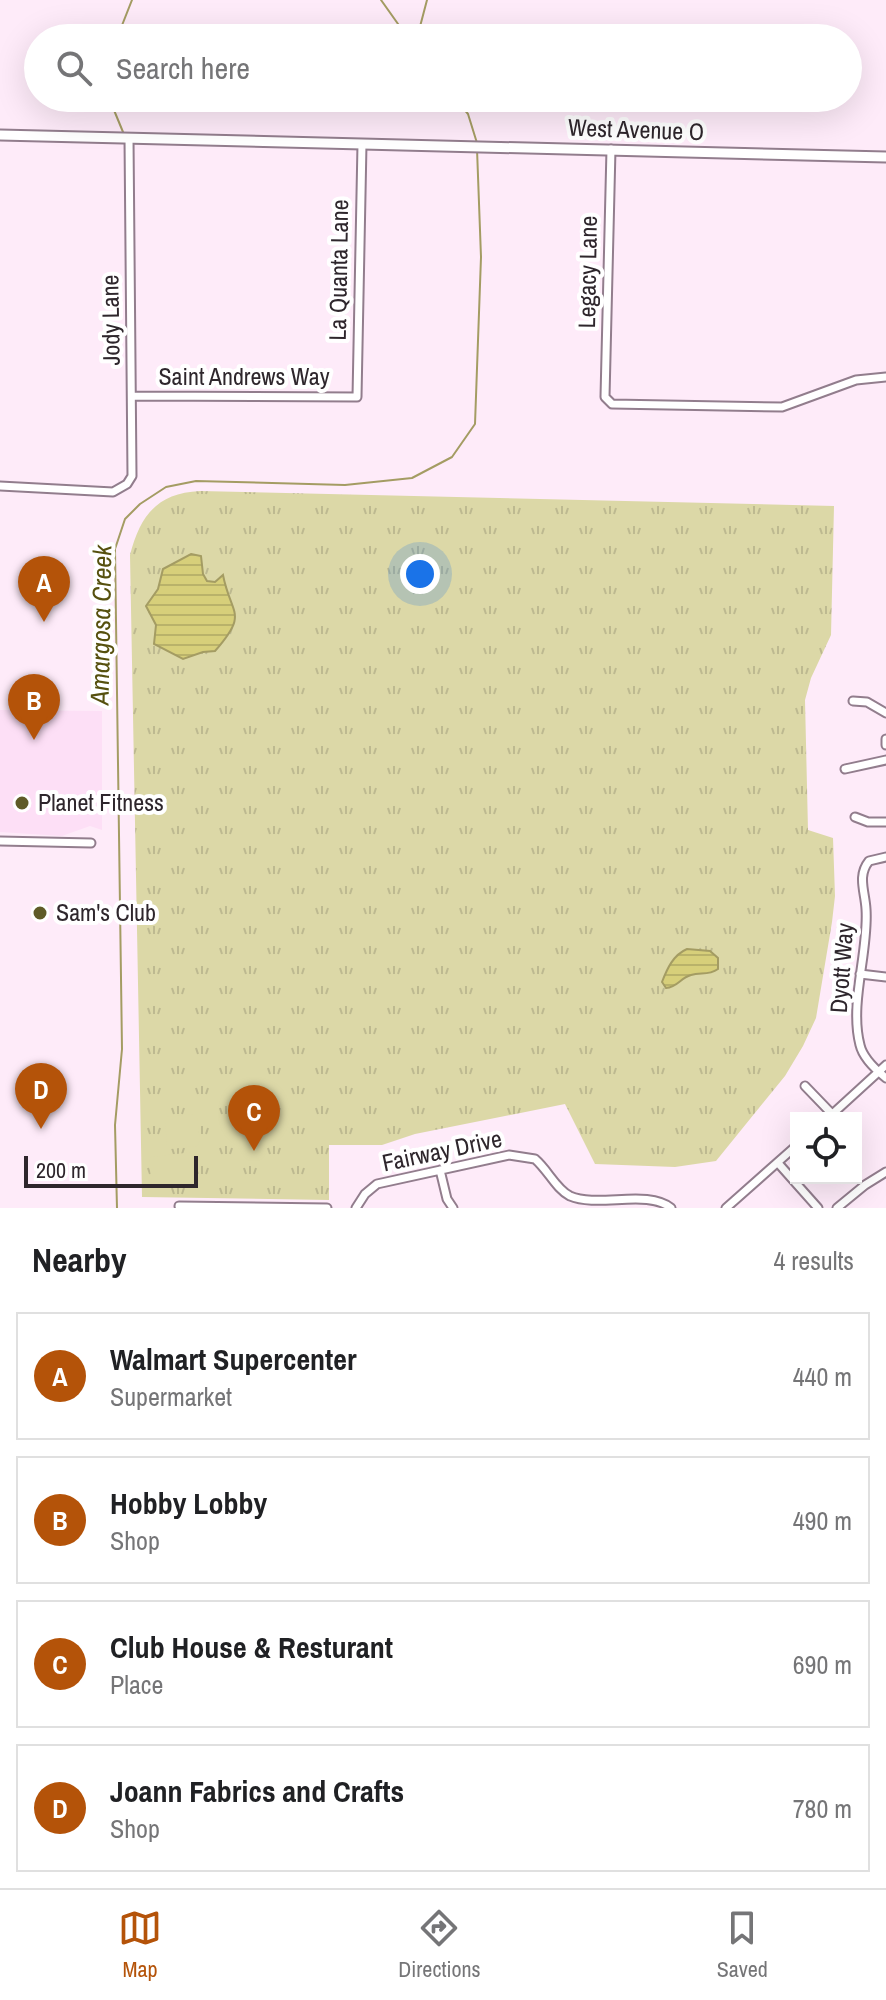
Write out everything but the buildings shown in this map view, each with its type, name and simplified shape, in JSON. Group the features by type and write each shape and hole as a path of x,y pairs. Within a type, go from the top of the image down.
{"main road":[{"name":"West Avenue O","path":"0,135 886,157"}],"street":[{"name":"Jody Lane","path":"0,486 113,492 127,484 132,476 129,138"},
{"name":"La Quanta Lane","path":"357,397 362,144"},
{"name":"Legacy Lane","path":"611,149 605,397 612,404 782,407 856,380 886,377"},
{"name":"Saint Andrews Way","path":"132,396 357,397"},
{"path":"853,701 867,702 886,713"},
{"path":"845,769 886,760"},
{"path":"855,817 868,822 886,822"},
{"path":"0,841 91,843"},
{"name":"Dyott Way","path":"882,857 864,867 862,878 867,910 860,974 858,1041 862,1053 886,1078"},
{"path":"860,974 886,977"},
{"path":"834,1112 886,1065"},
{"path":"805,1086 827,1112"},
{"path":"726,1208 790,1152"},
{"name":"Fairway Drive","path":"356,1208 365,1194 377,1184 509,1155 535,1159 572,1198 655,1202 671,1208"},
{"path":"778,1163 818,1208"},
{"path":"440,1170 447,1199 453,1208"},
{"path":"837,1208 886,1172"},
{"path":"179,1206 327,1208"}],"shaded area":[{"path":"191,554 201,556 207,581 215,582 223,575 235,621 215,651 183,659 154,644 156,625 146,606 158,589 163,569"},
{"path":"0,710 102,711 102,830 90,826 62,836 0,832"},
{"path":"687,949 710,951 718,958 718,969 691,975 666,988 662,982 668,967"}],"green space":[{"path":"200,491 834,506 831,635 811,678 805,700 808,830 833,838 835,896 816,1018 785,1076 716,1161 675,1167 595,1164 565,1104 415,1134 382,1145 329,1145 329,1200 142,1197 130,555 139,529 153,509 172,496"},
{"path":"273,1111 288,1125 290,1136 286,1140 273,1139 262,1132 260,1118 266,1112"},
{"path":"193,1114 197,1117 200,1141 197,1146 167,1147 167,1117"},
{"path":"193,1152 196,1155 197,1184 152,1186 151,1157"}],"waterway":[{"path":"123,24 132,0"},
{"path":"381,0 398,24"},
{"name":"Amargosa Creek","path":"421,24 427,0"},
{"path":"115,112 123,132"},
{"name":"Amargosa Creek","path":"466,112 477,143"},
{"name":"Amargosa Creek","path":"117,1208 115,1125 122,1049 115,549 125,519 140,504 166,487 196,481 345,485 412,478 452,457 475,424 481,257 477,149"}],"place":[{"name":"Walmart Supercenter","path":"44,622"},
{"name":"Hobby Lobby","path":"34,740"},
{"name":"Planet Fitness","path":"22,803"},
{"name":"Sam's Club","path":"40,913"},
{"name":"Joann Fabrics and Crafts","path":"41,1129"},
{"name":"Club House & Resturant","path":"254,1151"}]}
